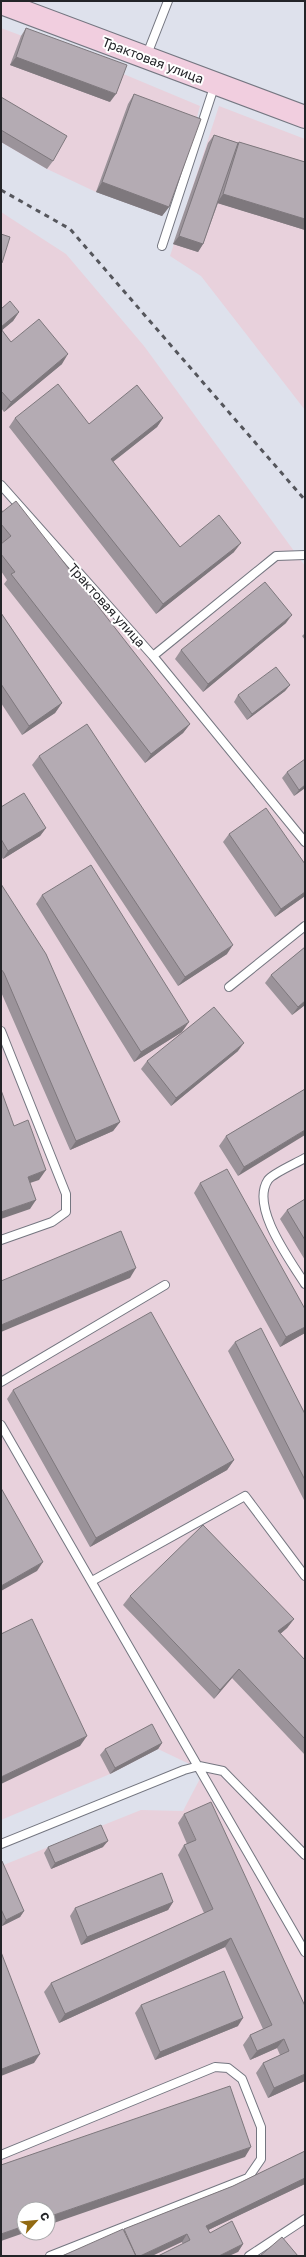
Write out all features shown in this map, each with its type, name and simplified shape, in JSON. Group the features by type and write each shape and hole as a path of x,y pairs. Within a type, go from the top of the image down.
{"main road":[{"name":"Трактовая улица","path":"1,3 305,117"}],"lane":[{"path":"146,57 168,1"},
{"path":"162,246 215,83"},
{"name":"Трактовая улица","path":"1,485 153,656 276,556 305,555"},
{"path":"153,656 305,842"},
{"path":"230,987 305,926"},
{"path":"1,1031 66,1194 66,1212 52,1222 1,1240"},
{"path":"305,1158 269,1179 263,1194 264,1211 285,1252 305,1284"},
{"path":"1,1382 165,1285"},
{"path":"1,1425 305,1952"},
{"path":"92,1582 245,1496 305,1576"},
{"path":"1,1844 176,1773 199,1766 223,1771 305,1855"},
{"path":"1,2155 215,2067 228,2068 242,2079 261,2127 261,2159 248,2178 50,2256"},
{"path":"249,2256 305,2220"}],"shaded area":[{"path":"1,28 121,73 200,106 194,128 96,192 47,169 1,142"},
{"path":"219,106 305,139 305,410 201,276 170,256"},
{"path":"1,212 66,254 144,346 305,566 305,2256 1,2256 1,1866 141,1810 183,1811 204,1771 158,1749 110,1774 1,1820"}],"building":[{"path":"26,28 127,65 116,94 16,57"},
{"path":"134,94 201,119 169,207 102,182"},
{"path":"1,97 67,136 53,161 1,130"},
{"path":"214,135 238,143 203,244 179,236"},
{"path":"239,142 305,162 305,219 223,194"},
{"path":"1,234 10,237 2,263 1,263"},
{"path":"10,301 19,312 1,327 1,309"},
{"path":"39,319 68,354 11,402 1,391 1,329 11,342"},
{"path":"58,384 89,424 137,385 163,418 111,459 180,547 219,515 241,543 163,604 15,418"},
{"path":"16,501 190,724 151,754 11,574 15,572 1,554 1,544 11,536 1,524 1,513"},
{"path":"265,582 292,615 208,684 181,650"},
{"path":"1,613 62,703 29,726 1,684"},
{"path":"276,667 290,685 252,714 238,695"},
{"path":"87,724 233,945 185,977 39,756"},
{"path":"305,759 305,785 299,790 287,772"},
{"path":"24,793 46,828 8,851 1,839 1,807"},
{"path":"266,808 305,864 305,892 281,909 229,834"},
{"path":"91,865 189,1022 141,1052 42,895"},
{"path":"1,884 46,954 120,1122 76,1141 1,969"},
{"path":"305,947 305,1001 298,1007 271,975"},
{"path":"214,1007 244,1043 176,1098 147,1061"},
{"path":"305,1089 305,1130 244,1167 226,1136"},
{"path":"1,1090 14,1126 28,1120 46,1170 28,1177 36,1200 1,1212"},
{"path":"227,1169 305,1309 305,1327 286,1337 200,1183"},
{"path":"305,1199 305,1240 287,1210"},
{"path":"121,1231 136,1268 1,1325 1,1281"},
{"path":"151,1312 234,1460 96,1538 13,1390"},
{"path":"261,1328 305,1414 305,1480 235,1342"},
{"path":"1,1488 43,1562 1,1586"},
{"path":"203,1525 294,1619 278,1631 305,1660 305,1739 239,1669 220,1690 130,1596"},
{"path":"32,1619 87,1736 1,1777 1,1634"},
{"path":"152,1724 162,1743 115,1768 105,1749"},
{"path":"211,1802 305,2006 305,2074 274,2088 263,2063 289,2051 284,2039 257,2051 250,2035 272,2025 231,1938 65,2014 51,1983 213,1909 184,1845 196,1840 184,1814"},
{"path":"101,1825 108,1841 55,1863 48,1847"},
{"path":"1,1861 24,1911 6,1920 1,1909"},
{"path":"162,1873 173,1902 87,1937 75,1908"},
{"path":"1,1952 40,2054 2,2069 1,2066"},
{"path":"224,1971 243,2018 160,2052 141,2005"},
{"path":"230,2086 251,2147 56,2214 56,2201 16,2201 16,2229 1,2234 1,2165"},
{"path":"305,2151 305,2178 206,2226 210,2233 232,2221 243,2244 219,2256 158,2256 190,2240 187,2234 140,2256 136,2256 124,2229 233,2186"},
{"path":"123,2229 136,2256 62,2256"},
{"path":"282,2237 298,2256 260,2256"}],"railway":[{"path":"1,190 70,229 305,500"}]}
